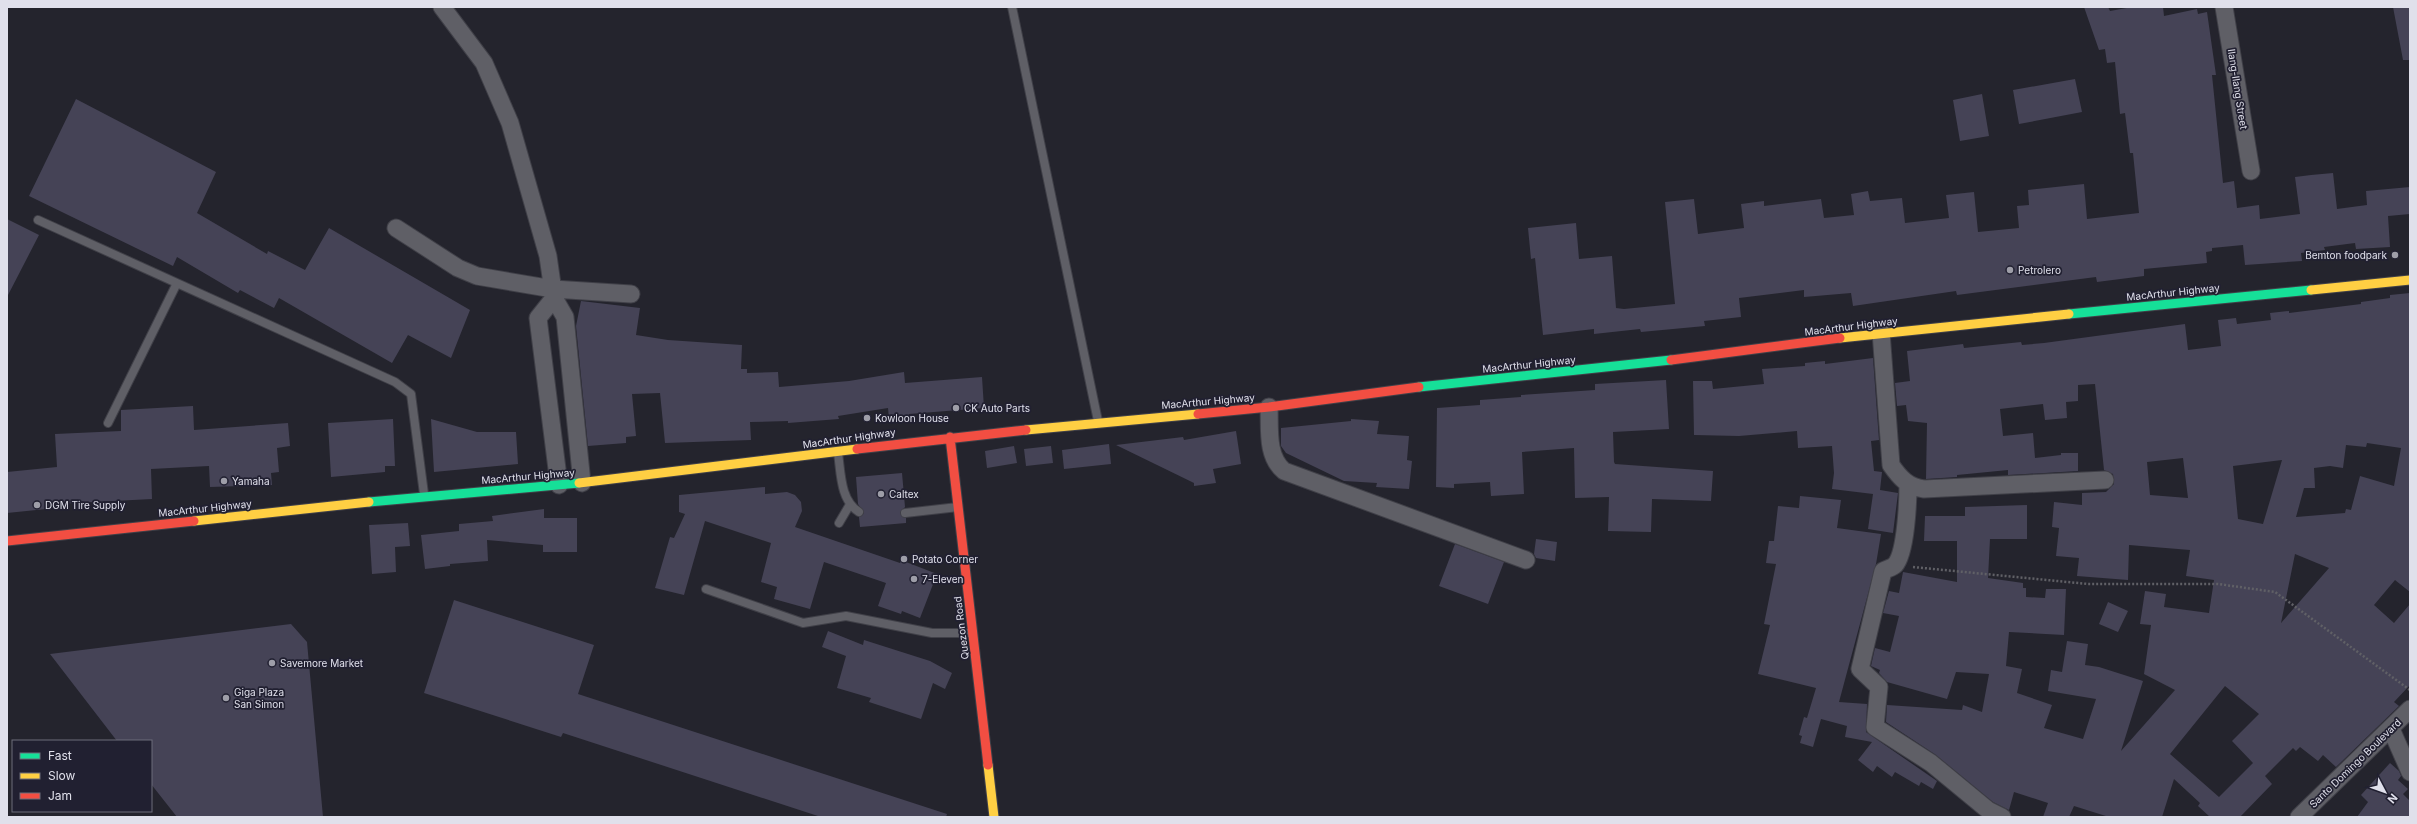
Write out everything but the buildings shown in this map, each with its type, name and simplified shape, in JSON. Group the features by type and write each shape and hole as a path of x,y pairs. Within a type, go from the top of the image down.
{"main road":[{"name":"MacArthur Highway","path":"7,541 424,496 582,483 950,436 1098,421 1269,407 1391,390 1717,355 1881,332 2410,280"},
{"name":"Quezon Road","path":"950,436 994,817"}],"street":[{"path":"442,7 484,63 510,123 548,256 553,294 565,317 582,483"},
{"name":"Ilang-Ilang Street","path":"2224,7 2251,171"},
{"path":"396,228 458,268 477,276 553,294 631,294"},
{"path":"553,294 538,318 559,485"},
{"path":"1881,332 1891,465 1899,477 1908,484 1924,489 2105,480"},
{"path":"544,365 570,364"},
{"path":"549,408 574,404"},
{"path":"1269,407 1271,448 1275,460 1284,470 1526,560"},
{"path":"1908,484 1908,512 1900,552 1894,565 1883,571 1860,669 1879,687 1876,727 1931,763 1988,810 2002,817"},
{"name":"Santo Domingo Boulevard","path":"2299,817 2392,729 2410,709"},
{"path":"2392,729 2410,772"}],"lane":[{"path":"1012,7 1098,421"},
{"path":"38,220 395,382 411,394 424,496"},
{"path":"108,423 177,283"},
{"path":"837,450 843,488 849,506 859,512"},
{"path":"839,523 849,506"},
{"path":"905,513 958,506"},
{"path":"706,589 803,623 846,616 932,633 973,633"}],"path":[{"path":"1894,565 2088,584 2218,584 2275,592 2410,690"}],"traffic: fast":[{"path":"2069,314 2311,290"},
{"path":"1419,387 1671,360"},
{"path":"369,502 579,483"}],"traffic: slow":[{"path":"2311,290 2410,280"},
{"path":"1840,338 2069,314"},
{"path":"1026,430 1198,414"},
{"path":"579,483 857,449"},
{"path":"194,521 369,502"},
{"path":"988,765 994,817"}],"traffic: jam":[{"path":"1671,360 1840,338"},
{"path":"1198,414 1269,407 1419,387"},
{"path":"857,449 1026,430"},
{"path":"950,437 988,765"},
{"path":"7,541 194,521"}],"place":[{"name":"Bemton foodpark","path":"2395,255"},
{"name":"Petrolero","path":"2010,270"},
{"name":"CK Auto Parts","path":"956,408"},
{"name":"Kowloon House","path":"867,418"},
{"name":"Yamaha","path":"224,481"},
{"name":"Caltex","path":"881,494"},
{"name":"DGM Tire Supply","path":"37,505"},
{"name":"Potato Corner","path":"904,559"},
{"name":"7-Eleven","path":"914,579"},
{"name":"Savemore Market","path":"272,663"},
{"name":"Giga Plaza San Simon","path":"226,698"}]}
